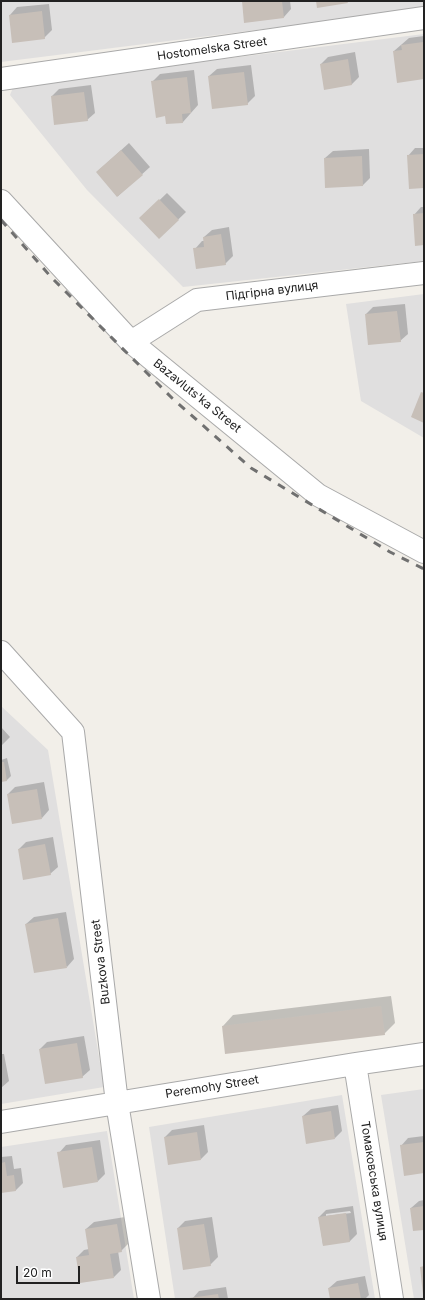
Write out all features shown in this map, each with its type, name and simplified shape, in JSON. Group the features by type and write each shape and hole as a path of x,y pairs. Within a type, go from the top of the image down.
{"street":[{"name":"Hostomelska Street","path":"1,79 424,18"},
{"name":"Bazavluts'ka Street","path":"1,201 131,342 318,495 424,552"},
{"name":"Підгірна вулиця","path":"131,342 196,300 424,273"},
{"name":"Buzkova Street","path":"1,652 73,732 117,1102 149,1299"},
{"name":"Peremohy Street","path":"1,1122 117,1102 424,1054"},
{"name":"Томаковська вулиця","path":"355,1064 392,1299"}],"shaded area":[{"path":"1,1 424,1 424,9 1,62"},
{"path":"424,34 424,261 183,287 87,190 10,95 14,85"},
{"path":"424,294 424,438 361,401 346,304"},
{"path":"1,706 48,750 104,1087 1,1104"},
{"path":"424,1089 424,1299 414,1299 381,1095"},
{"path":"342,1095 375,1299 175,1299 149,1127"},
{"path":"107,1131 134,1299 1,1299 1,1147"}],"building":[{"path":"242,1 282,1 284,18 244,23"},
{"path":"316,1 347,1 348,3 317,8"},
{"path":"42,11 45,39 12,43 9,15"},
{"path":"423,42 424,79 397,83 393,51 402,50 401,45"},
{"path":"348,59 352,85 324,90 320,64"},
{"path":"244,72 248,105 212,109 208,76"},
{"path":"187,77 191,113 182,114 183,123 166,124 165,116 156,118 151,81"},
{"path":"84,92 88,121 54,125 51,96"},
{"path":"121,150 143,175 117,197 96,172"},
{"path":"424,154 424,188 409,189 407,155"},
{"path":"362,156 363,186 325,188 324,158"},
{"path":"159,199 179,220 159,239 139,218"},
{"path":"424,213 424,245 415,246 413,214"},
{"path":"221,234 226,265 196,269 193,248 204,247 203,237"},
{"path":"397,311 401,342 368,345 365,314"},
{"path":"421,392 424,393 424,423 411,417"},
{"path":"1,762 4,762 7,781 1,782"},
{"path":"37,789 42,819 12,824 7,794"},
{"path":"45,844 51,875 23,880 18,849"},
{"path":"58,918 67,968 34,973 25,924"},
{"path":"381,1006 385,1035 225,1054 222,1026"},
{"path":"77,1043 83,1078 45,1084 39,1049"},
{"path":"331,1111 335,1139 306,1144 302,1116"},
{"path":"197,1132 201,1160 168,1165 164,1137"},
{"path":"424,1142 424,1173 404,1176 400,1145"},
{"path":"92,1147 98,1182 63,1188 57,1152"},
{"path":"5,1162 7,1176 14,1175 16,1191 1,1193 1,1163"},
{"path":"424,1206 424,1230 413,1231 410,1208"},
{"path":"346,1213 350,1242 323,1246 318,1217"},
{"path":"117,1224 122,1252 110,1254 114,1278 80,1283 76,1257 89,1255 85,1229"},
{"path":"204,1224 211,1266 183,1270 177,1228"},
{"path":"424,1266 424,1295 423,1295 420,1267"},
{"path":"358,1283 361,1299 330,1299 328,1288"},
{"path":"218,1294 219,1299 189,1299 189,1298"}],"railway":[{"path":"1,220 51,277 172,398 251,468 390,552 424,569"}]}
